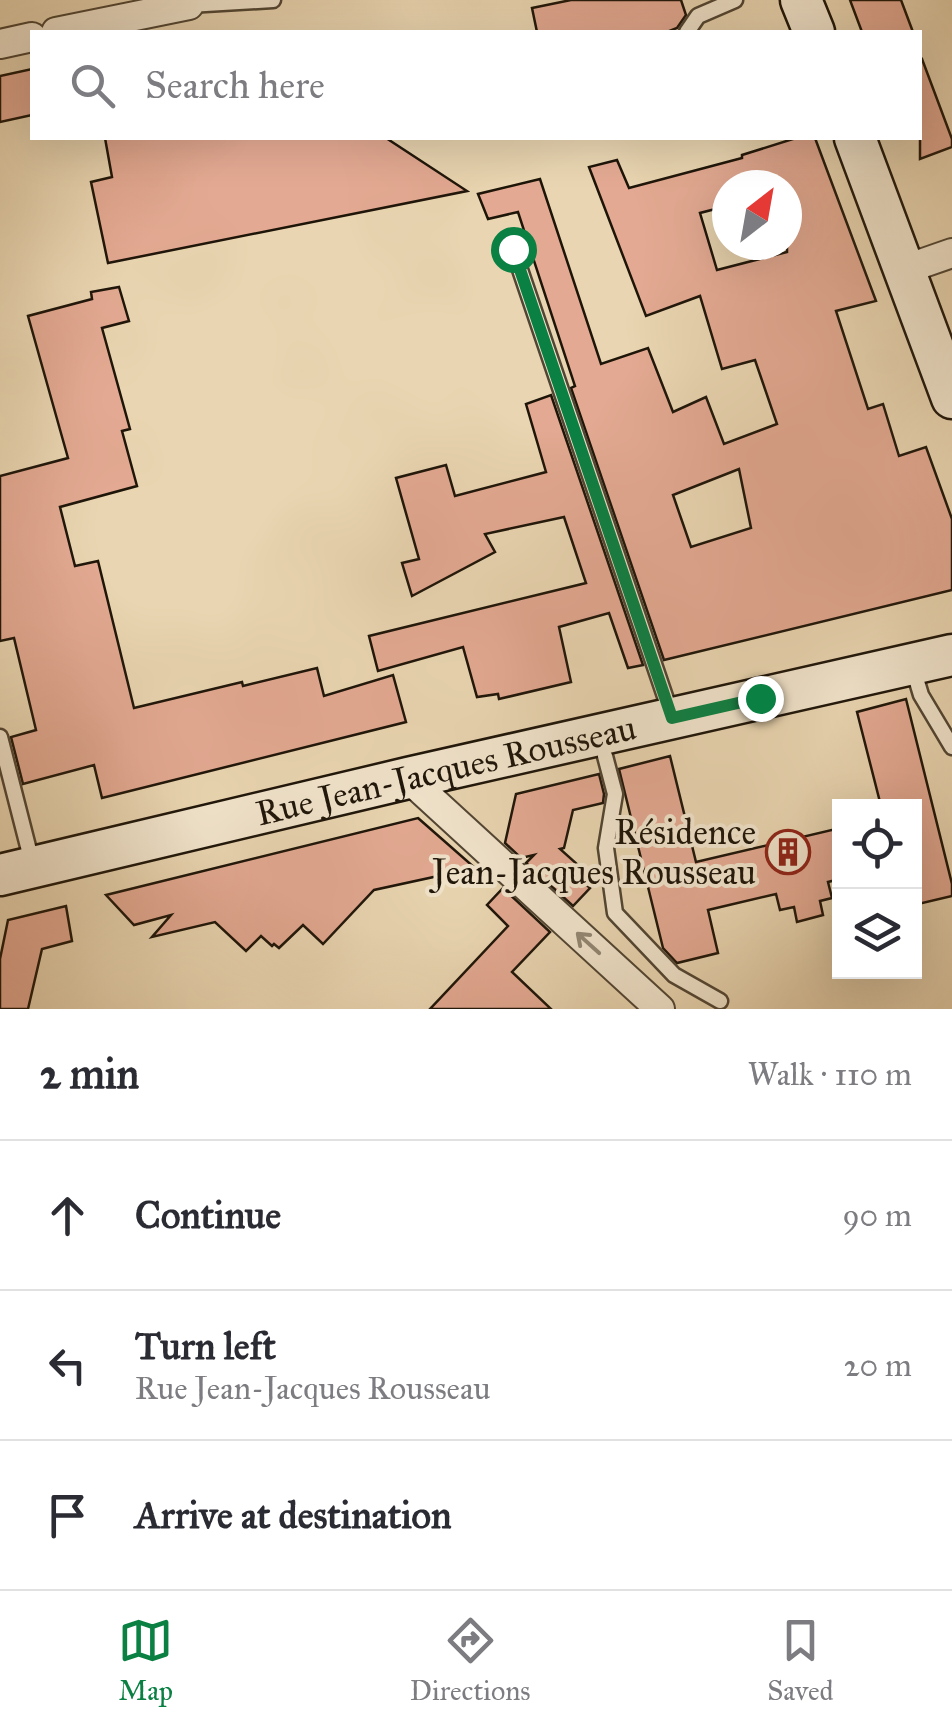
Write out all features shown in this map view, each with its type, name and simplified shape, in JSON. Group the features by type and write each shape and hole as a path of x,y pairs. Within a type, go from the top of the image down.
{"main road":[{"path":"802,0 813,30"},
{"path":"856,140 952,398"},
{"name":"Rue Jean-Jacques Rousseau","path":"16,871 952,655"}],"street":[{"path":"65,30 188,2"},
{"path":"0,44 30,38"},
{"path":"906,269 952,254"},
{"path":"408,778 660,1009"}],"lane":[{"path":"188,2 273,0"},
{"path":"688,30 698,16 735,0"},
{"path":"513,249 672,718"},
{"path":"912,664 921,695 952,747"},
{"path":"0,736 16,871"},
{"path":"605,756 615,794 606,848 614,913 674,975 720,1001"}],"building":[{"path":"571,0 681,0 686,15 672,30 537,30 532,8"},
{"path":"850,0 901,0 912,30 861,30"},
{"path":"922,59 952,147 920,159 922,140"},
{"path":"30,69 30,115 0,122 0,76"},
{"path":"105,140 389,140 467,191 108,263 91,182 112,177"},
{"path":"790,140 816,140 876,301 836,311 868,409 883,404 899,456 926,447 952,519 952,590 664,660 571,388 575,386 518,212 488,219 478,194 540,179 601,364 648,348 673,412 706,397 724,444 777,424 755,360 722,369 700,296 646,316 589,167 617,160 629,188 742,158","holes":["739,469 751,528 691,547 673,495"]},
{"path":"119,287 129,321 102,328 130,429 122,431 137,486 60,507 75,566 98,561 134,708 317,668 324,696 393,675 406,722 102,798 94,765 23,784 11,737 36,730 14,638 0,641 0,476 68,458 28,316 92,299 91,292"},
{"path":"551,395 643,665 628,668 609,613 559,627 571,682 499,699 498,694 477,697 463,647 378,671 369,636 586,583 564,517 485,534 495,552 412,596 402,563 419,559 396,478 446,465 455,496 546,472 526,404"},
{"path":"906,699 952,896 922,903 922,799 879,799 857,712"},
{"name":"Résidence Jean-Jacques Rousseau","path":"670,756 696,862 832,830 832,881 828,882 832,898 820,901 823,915 797,922 794,907 780,910 776,894 708,910 718,953 677,963 663,948 619,769"},
{"path":"599,774 603,803 573,810 564,848 560,849 587,873 581,880 590,888 573,906 526,863 534,855 521,858 505,843 516,794"},
{"path":"418,818 475,868 374,890 323,944 303,925 279,948 261,936 246,951 215,922 152,937 171,915 134,925 106,895"},
{"path":"503,888 550,932 512,972 551,1009 430,1009 508,926 487,905"},
{"path":"66,906 72,941 42,949 28,1009 0,1009 0,959 8,920"}],"place":[{"name":"Résidence Jean-Jacques Rousseau","path":"788,852"}],"route":[{"path":"513,249 672,718 760,698"}]}
